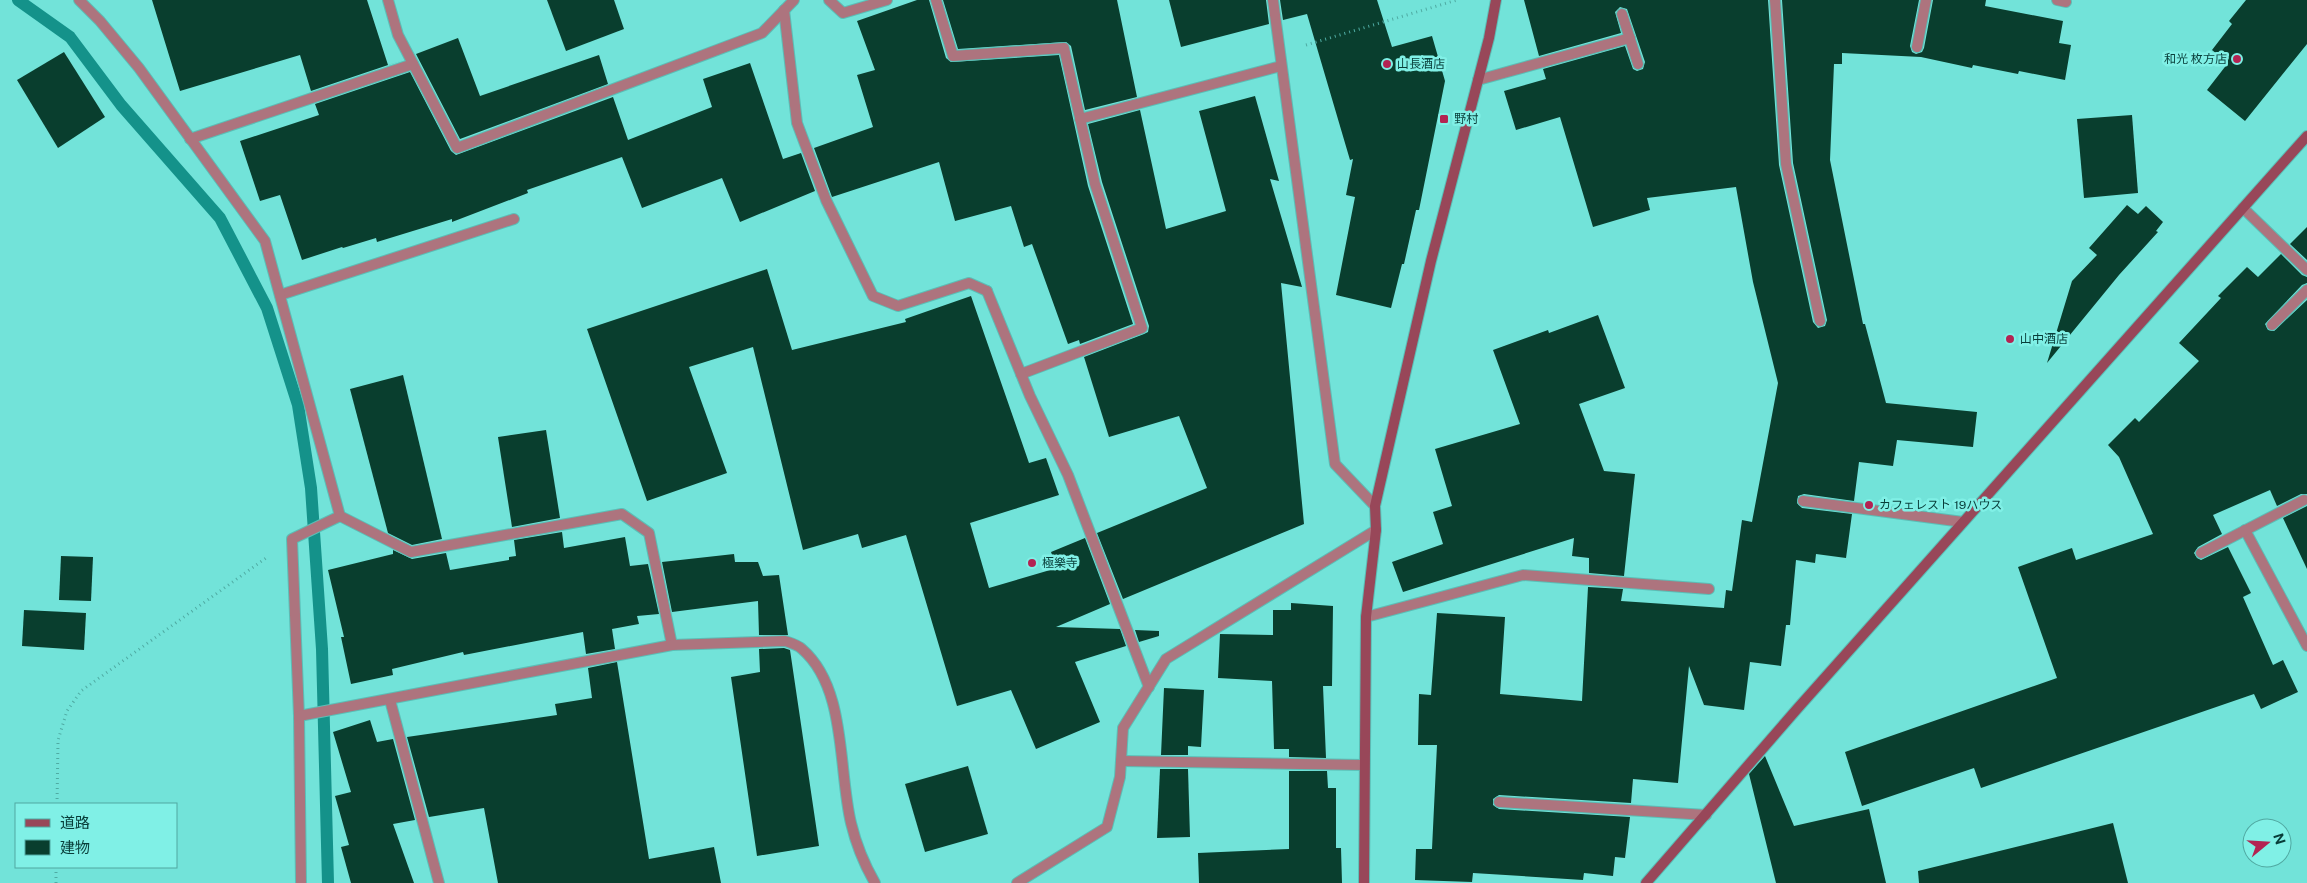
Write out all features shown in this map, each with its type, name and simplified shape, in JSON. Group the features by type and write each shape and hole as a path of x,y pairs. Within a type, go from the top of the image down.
{"street":[{"path":"79,0 100,21 139,68 265,240 340,516 411,552 622,514 649,533 672,645"},
{"path":"388,0 398,35 457,148 762,33 794,0"},
{"path":"829,0 844,13 887,0"},
{"path":"936,0 953,56 1064,48 1095,184 1142,328 1021,374"},
{"path":"1273,0 1335,464 1375,506"},
{"path":"1364,883 1366,617 1376,530 1375,506 1432,261 1478,80 1496,0"},
{"path":"1775,0 1786,164 1820,321"},
{"path":"1917,47 1926,0"},
{"path":"784,10 798,124 826,200 873,296 898,306 969,283 987,291 1021,374 1068,475 1149,687"},
{"path":"1622,14 1638,64"},
{"path":"1478,80 1630,38"},
{"path":"190,139 413,64"},
{"path":"1080,119 1281,66"},
{"path":"1646,883 1963,522 2307,136"},
{"path":"2243,208 2307,270"},
{"path":"280,295 514,219"},
{"path":"2272,325 2307,290"},
{"path":"2200,553 2304,500"},
{"path":"1803,502 1963,522"},
{"path":"301,883 300,716 292,539 340,516"},
{"path":"1017,883 1107,827 1120,777 1124,728 1166,659 1376,530"},
{"path":"2244,530 2307,646"},
{"path":"1366,617 1524,575 1709,589"},
{"path":"300,716 672,645 785,641 801,648 816,664 833,700 851,822 862,859 875,883"},
{"path":"390,700 439,883"},
{"path":"1121,761 1364,765"},
{"path":"1499,802 1706,815"}],"path":[{"path":"1279,53 1457,0"},
{"path":"57,803 58,740 67,711 81,691 292,539"},
{"path":"56,868 56,883"}],"building":[{"path":"152,0 367,0 388,65 403,60 311,91 300,55 180,91"},
{"path":"547,0 614,0 624,29 566,51"},
{"path":"917,0 929,0 946,58 951,62 1059,55 1088,186 1133,324 1080,344 1079,340 1068,344 1032,244 1024,247 1011,206 955,221 939,162 832,197 814,148 873,127 857,75 875,70 857,21"},
{"path":"943,0 1117,0 1137,97 1085,110 1071,46 1066,42 958,49"},
{"path":"1169,0 1266,0 1269,24 1181,47"},
{"path":"1280,0 1377,0 1392,47 1432,36 1445,81 1419,210 1416,210 1404,264 1402,264 1391,308 1336,295 1355,197 1346,195 1353,159 1350,160 1307,14 1283,20"},
{"path":"1524,0 1768,0 1779,165 1813,322 1818,328 1825,326 1827,320 1793,163 1782,0 1919,0 1910,46 1912,52 1916,54 1922,52 1924,48 1933,0 1986,0 1985,6 2063,21 2059,43 2071,45 2065,80 2019,71 2018,74 1973,65 1972,68 1921,57 1842,53 1842,64 1834,64 1830,160 1863,324 1865,324 1886,403 1977,412 1973,447 1897,440 1893,466 1859,462 1854,501 1804,494 1798,496 1797,503 1802,508 1852,514 1846,558 1816,554 1815,563 1796,560 1790,625 1786,625 1781,666 1750,662 1744,710 1704,705 1689,666 1678,783 1633,779 1631,803 1499,795 1493,799 1493,805 1499,809 1630,817 1625,858 1615,857 1613,876 1584,873 1583,880 1473,873 1472,882 1415,880 1416,849 1432,849 1437,745 1418,745 1419,694 1431,695 1437,613 1505,617 1500,694 1582,701 1588,587 1623,589 1621,601 1724,608 1726,590 1732,591 1742,520 1752,522 1778,383 1753,282 1736,187 1647,198 1650,210 1593,227 1560,117 1516,130 1504,91 1546,79 1543,69 1625,46 1633,69 1637,71 1643,69 1645,62 1627,9 1620,7 1615,12 1621,33 1539,56"},
{"path":"2246,0 2307,0 2307,44 2245,121 2207,90 2228,63 2212,50 2232,24 2229,21"},
{"path":"458,38 480,96 599,55 608,84 460,139 416,54"},
{"path":"64,52 105,117 58,148 17,80"},
{"path":"750,63 783,159 801,153 815,191 740,222 722,178 642,208 622,157 527,190 528,193 452,222 452,219 377,242 376,238 302,260 280,195 260,201 240,141 319,115 315,104 410,72 451,151 456,155 613,97 628,140 712,107 703,79"},
{"path":"1255,96 1279,181 1270,179 1302,287 1281,283 1304,524 1123,599 1097,533 1207,488 1179,416 1109,437 1084,357 1144,334 1148,332 1149,326 1102,182 1088,124 1140,110 1166,229 1226,211 1199,111"},
{"path":"2132,115 2138,193 2084,198 2077,119"},
{"path":"2127,205 2138,214 2146,206 2163,222 2156,231 2158,232 2119,275 2047,363 2072,281 2097,255 2089,248"},
{"path":"2307,227 2307,260 2290,244"},
{"path":"2281,254 2302,275 2307,277 2307,283 2302,285 2265,324 2268,330 2274,331 2307,300 2307,494 2301,494 2277,506 2270,490 2213,515 2222,534 2198,547 2194,553 2201,560 2228,547 2251,593 2243,597 2273,665 2283,660 2298,692 2261,709 2254,694 1981,788 1974,768 1862,806 1845,752 2057,678 2018,567 2072,548 2076,560 2153,534 2119,457 2108,445 2135,418 2139,422 2199,361 2179,343 2221,298 2218,296 2247,267 2258,277"},
{"path":"767,269 792,350 906,322 905,319 971,296 1029,463 1046,458 1059,495 970,523 989,588 1057,568 1051,552 1085,538 1110,604 1056,627 1120,629 1126,646 1075,662 1100,722 1036,749 1011,690 957,706 906,535 862,548 858,534 803,550 753,347 689,367 727,473 647,501 587,329"},
{"path":"1598,315 1625,388 1579,404 1604,471 1635,474 1624,576 1589,573 1589,558 1572,556 1574,538 1403,592 1392,562 1443,544 1433,512 1452,506 1435,449 1520,424 1493,350 1548,330 1549,333"},
{"path":"403,375 442,539 412,545 388,533 350,389"},
{"path":"546,430 560,518 512,527 498,437"},
{"path":"2307,506 2307,569 2283,518"},
{"path":"562,532 564,548 625,537 630,566 648,564 659,614 637,616 639,624 612,629 615,649 586,654 583,632 464,655 463,652 392,669 393,675 351,684 341,637 344,637 328,570 393,554 393,550 412,559 446,553 450,570 509,560 509,557 516,556 514,540"},
{"path":"734,554 735,562 758,562 763,576 779,575 788,635 759,635 758,601 672,612 662,562"},
{"path":"61,556 93,557 91,601 59,600"},
{"path":"1291,603 1333,606 1332,686 1323,686 1326,758 1289,757 1289,749 1274,749 1272,681 1218,678 1220,634 1273,635 1273,610 1291,610"},
{"path":"24,610 86,613 84,650 22,646"},
{"path":"1135,630 1159,631 1159,636 1139,642"},
{"path":"784,648 790,650 819,846 757,856 731,677 760,672 759,649"},
{"path":"617,662 649,859 714,847 721,883 498,883 484,808 429,817 407,737 557,715 555,704 592,698 588,668"},
{"path":"1164,688 1204,690 1201,747 1188,746 1188,755 1161,755"},
{"path":"370,720 377,742 393,739 415,820 393,824 414,883 351,883 341,847 349,845 335,796 351,792 333,732"},
{"path":"1765,756 1794,826 1869,809 1886,883 1776,883 1749,774"},
{"path":"968,766 988,834 925,852 905,784"},
{"path":"1160,769 1188,769 1190,837 1157,838"},
{"path":"1289,771 1327,771 1328,788 1336,788 1336,848 1341,848 1342,883 1199,883 1198,853 1289,849"},
{"path":"2113,823 2128,883 1919,883 1918,871"}],"waterway":[{"path":"18,0 70,37 121,105 220,218 267,308 298,405 311,488 322,649 328,883"}],"place":[{"name":"和光 枚方店","path":"2237,59"},
{"name":"山長酒店","path":"1387,64"},
{"name":"野村","path":"1444,119"},
{"name":"山中酒店","path":"2010,339"},
{"name":"カフェレスト 19ハウス","path":"1869,505"},
{"name":"極樂寺","path":"1032,563"}]}
